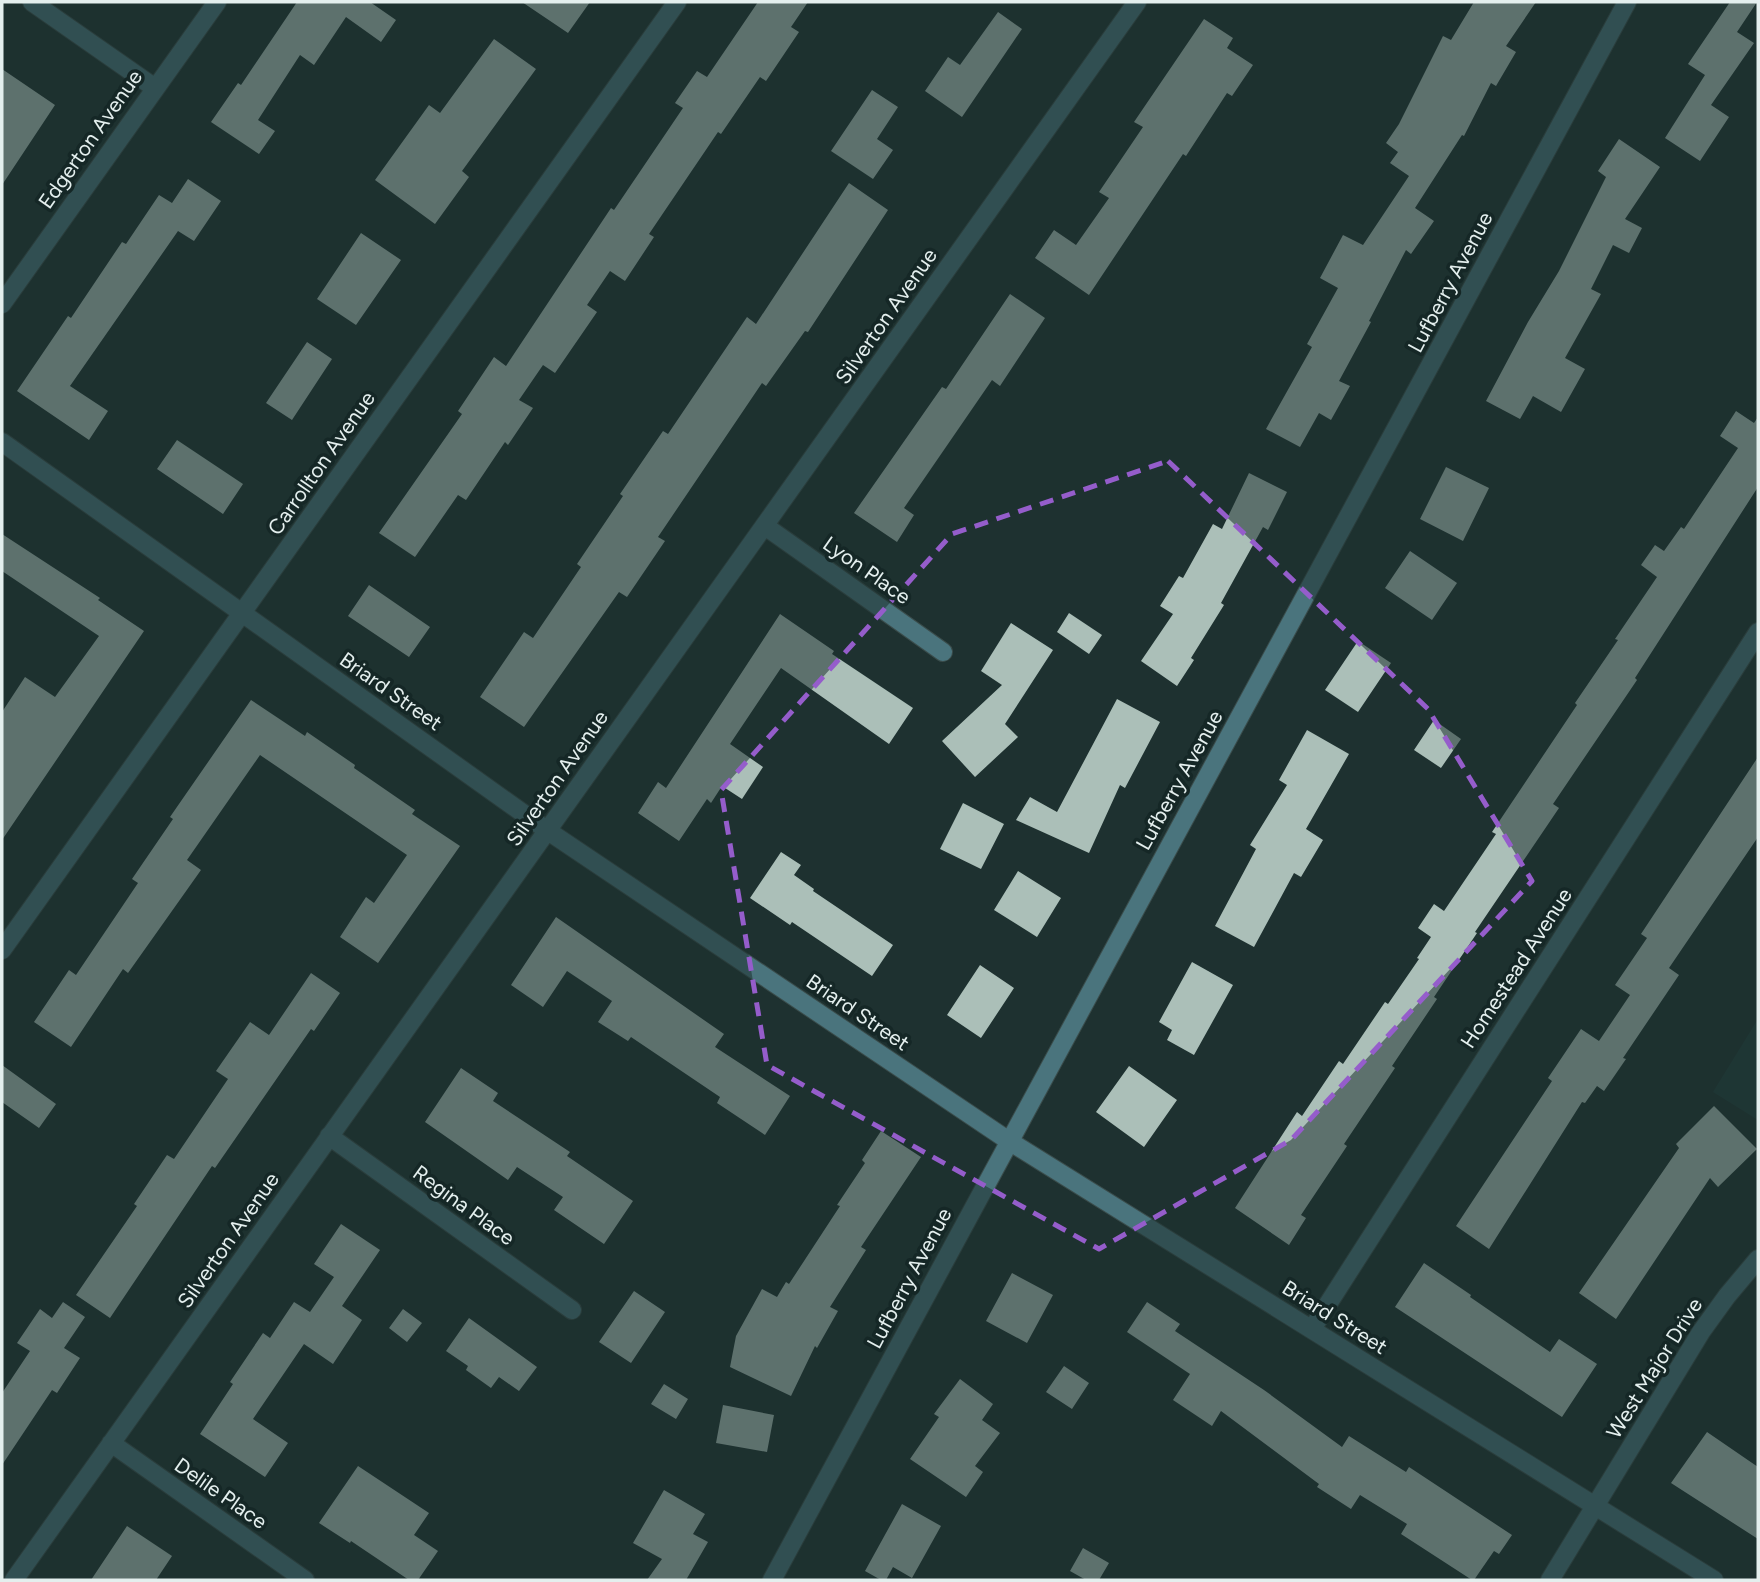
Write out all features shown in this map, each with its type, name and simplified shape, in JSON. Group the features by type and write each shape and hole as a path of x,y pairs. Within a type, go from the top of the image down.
{"street":[{"path":"32,2 155,89"},
{"name":"Edgerton Avenue","path":"2,304 216,2"},
{"name":"Carrollton Avenue","path":"2,950 677,2"},
{"name":"Silverton Avenue","path":"14,1580 1137,2"},
{"name":"Lufberry Avenue","path":"772,1580 1627,2"},
{"name":"Briard Street","path":"2,442 548,831 1009,1141 1714,1580"},
{"name":"Lyon Place","path":"765,526 943,652"},
{"name":"Homestead Avenue","path":"1312,1329 1758,632"},
{"name":"Regina Place","path":"329,1136 572,1310"},
{"name":"West Major Drive","path":"1550,1580 1701,1332 1758,1259"},
{"name":"Delile Place","path":"111,1443 305,1580"}],"highlighted area":[{"path":"1168,461 1428,709 1532,881 1291,1140 1099,1249 767,1065 721,790 952,534"}],"shaded area":[{"path":"1758,1019 1758,1120 1713,1092"}],"building":[{"path":"297,2 370,2 396,20 381,42 346,17 314,65 300,55 258,120 275,131 259,154 211,122 238,83 241,85"},
{"path":"522,2 590,2 568,33"},
{"path":"758,2 808,2 791,27 799,32 766,81 760,77 721,134 718,132 649,234 654,237 625,281 610,271 587,305 597,312 555,373 543,365 519,400 533,408 508,445 505,442 466,500 458,495 415,557 379,533 462,414 458,411 494,357 506,366 611,208 614,210 683,108 675,103 697,71 707,77"},
{"path":"1474,2 1536,2 1506,46 1516,52 1496,86 1491,83 1464,136 1462,135 1415,208 1434,221 1411,254 1406,250 1369,321 1371,322 1339,381 1350,386 1331,420 1319,413 1300,447 1266,429 1312,347 1307,344 1338,288 1320,278 1343,235 1363,245 1409,176 1390,163 1398,152 1386,143 1399,124 1443,36 1451,40"},
{"path":"1730,2 1757,2 1737,32 1754,43 1711,105 1729,117 1700,161 1665,138 1705,75 1688,64"},
{"path":"998,12 1022,29 962,117 925,91 948,57 960,65"},
{"path":"1204,19 1233,38 1227,48 1253,65 1232,96 1227,93 1186,156 1183,154 1089,295 1035,258 1054,230 1076,245 1109,198 1099,192 1143,127 1134,122"},
{"path":"494,39 536,69 462,171 469,177 435,224 375,180 429,105 440,113"},
{"path":"2,69 55,105 2,185"},
{"path":"872,90 898,107 877,139 893,150 873,179 831,151"},
{"path":"1619,139 1660,167 1625,219 1642,228 1629,253 1613,245 1591,289 1601,294 1565,358 1585,369 1561,412 1533,396 1520,419 1486,401 1559,271 1606,177 1598,171"},
{"path":"188,179 221,201 194,241 178,231 70,386 108,411 89,440 17,391 68,316 71,318 122,242 126,244 159,195 172,203"},
{"path":"849,183 888,210 808,332 805,331 766,386 762,383 658,537 665,541 627,597 619,592 524,727 480,697 524,632 533,638 581,567 577,564 623,496 620,494 663,431 668,434 747,317 756,324"},
{"path":"361,233 401,260 356,325 317,299"},
{"path":"1010,294 1045,318 1000,386 992,380 904,508 914,515 897,542 854,513 942,387 946,389"},
{"path":"307,342 332,359 292,420 266,403"},
{"path":"1736,411 1754,423 1758,417 1758,487 1635,678 1637,680 1553,804 1559,808 1434,997 1437,999 1392,1066 1395,1068 1301,1215 1306,1218 1289,1245 1235,1208 1297,1112 1302,1116 1339,1061 1343,1064 1385,1002 1388,1004 1419,959 1417,958 1431,937 1418,928 1434,904 1444,911 1496,834 1492,832 1577,705 1575,703 1618,640 1615,639 1657,577 1641,565 1655,545 1664,551 1681,527 1684,529 1738,448 1720,436"},
{"path":"177,440 243,484 223,514 157,469"},
{"path":"1446,467 1489,488 1463,541 1420,519"},
{"path":"1249,473 1287,492 1268,530 1263,527 1221,603 1224,605 1177,686 1141,661 1173,614 1160,606 1179,576 1183,578 1213,524 1222,529"},
{"path":"2,534 100,598 98,600 144,631 2,840 2,712 25,677 55,697 99,636 2,571"},
{"path":"1410,551 1457,583 1432,620 1385,588"},
{"path":"369,585 430,627 409,657 348,616"},
{"path":"1069,613 1102,635 1089,654 1057,632"},
{"path":"780,614 834,651 832,654 913,708 889,744 781,668 730,744 763,767 742,799 722,786 711,803 707,799 679,841 638,813 658,782 666,788"},
{"path":"1011,623 1053,650 1005,724 1018,737 975,777 942,741 1002,685 981,671"},
{"path":"1358,641 1391,663 1358,712 1325,690"},
{"path":"1117,699 1160,722 1125,788 1120,785 1089,853 1016,820 1030,797 1057,812"},
{"path":"251,700 305,736 307,732 355,765 354,768 415,810 412,814 460,846 378,963 340,937 366,897 374,903 407,855 260,755 187,860 201,870 128,973 123,969 71,1047 34,1022 69,970 76,975 138,883 132,879 173,819 170,817"},
{"path":"1434,720 1461,739 1441,768 1414,750"},
{"path":"1307,730 1349,754 1306,829 1323,840 1301,877 1294,873 1254,947 1215,926 1256,849 1250,845 1287,785 1279,780"},
{"path":"1758,757 1758,837 1669,968 1679,975 1623,1058 1626,1059 1604,1091 1597,1086 1585,1103 1582,1102 1489,1249 1456,1226 1552,1081 1548,1078 1581,1029 1599,1041 1630,995 1615,985 1647,938 1641,934"},
{"path":"963,803 1004,824 981,869 940,849"},
{"path":"781,852 801,865 794,875 814,889 813,891 893,945 872,976 792,922 790,925 750,898"},
{"path":"1018,871 1061,898 1037,937 994,910"},
{"path":"556,917 724,1034 715,1047 790,1096 765,1135 717,1103 720,1097 631,1037 628,1041 598,1022 612,1001 567,971 543,1007 511,985"},
{"path":"1192,962 1233,985 1194,1055 1167,1040 1172,1030 1159,1022"},
{"path":"980,965 1014,988 981,1038 947,1015"},
{"path":"311,973 340,993 314,1031 311,1029 215,1168 212,1166 110,1318 76,1295 137,1206 134,1204 167,1155 174,1159 228,1079 216,1071 250,1022 269,1035"},
{"path":"2,1065 56,1104 39,1128 2,1102"},
{"path":"1129,1066 1177,1100 1144,1147 1096,1112"},
{"path":"461,1068 498,1093 493,1101 570,1152 567,1156 633,1201 604,1244 554,1210 563,1197 517,1167 508,1180 425,1122"},
{"path":"1714,1106 1757,1149 1718,1187 1710,1178 1616,1319 1579,1293 1679,1148 1676,1144"},
{"path":"881,1131 921,1157 861,1247 866,1250 830,1307 838,1311 817,1348 815,1346 791,1396 730,1367 736,1336 762,1289 777,1297 786,1282 789,1284 840,1206 837,1205 865,1163 862,1160"},
{"path":"341,1224 380,1250 342,1306 362,1320 333,1364 304,1344 253,1419 288,1443 265,1477 200,1434 263,1333 270,1338 294,1302 310,1312 334,1277 314,1264"},
{"path":"1424,1263 1550,1352 1559,1339 1597,1364 1562,1417 1395,1307"},
{"path":"1012,1273 1053,1295 1027,1343 986,1321"},
{"path":"634,1291 665,1312 631,1363 599,1342"},
{"path":"63,1302 85,1317 64,1348 80,1358 57,1393 52,1390 2,1465 2,1393 30,1351 17,1343 40,1309 52,1318"},
{"path":"1147,1302 1180,1324 1175,1331 1264,1390 1342,1447 1349,1436 1406,1472 1409,1467 1512,1535 1499,1554 1494,1551 1472,1580 1401,1534 1407,1524 1360,1495 1351,1509 1317,1487 1319,1484 1221,1411 1212,1426 1173,1400 1190,1374 1127,1332"},
{"path":"403,1309 422,1323 407,1342 389,1328"},
{"path":"469,1318 537,1367 519,1391 499,1377 491,1388 466,1370 468,1366 446,1351"},
{"path":"1064,1366 1089,1383 1072,1409 1046,1392"},
{"path":"960,1379 993,1404 982,1420 1000,1433 975,1466 983,1472 966,1497 910,1459 939,1417 934,1414"},
{"path":"664,1384 688,1399 676,1419 651,1404"},
{"path":"723,1405 774,1415 767,1452 716,1443"},
{"path":"1707,1432 1758,1467 1758,1539 1671,1483"},
{"path":"358,1466 429,1513 414,1535 438,1551 418,1580 409,1580 319,1523"},
{"path":"664,1490 705,1514 693,1534 708,1542 686,1580 647,1580 662,1559 633,1543"},
{"path":"902,1504 941,1526 912,1578 893,1567 886,1580 881,1580 865,1571"},
{"path":"127,1526 172,1556 156,1580 91,1580"},
{"path":"1083,1548 1109,1563 1099,1580 1086,1580 1070,1571"}]}
